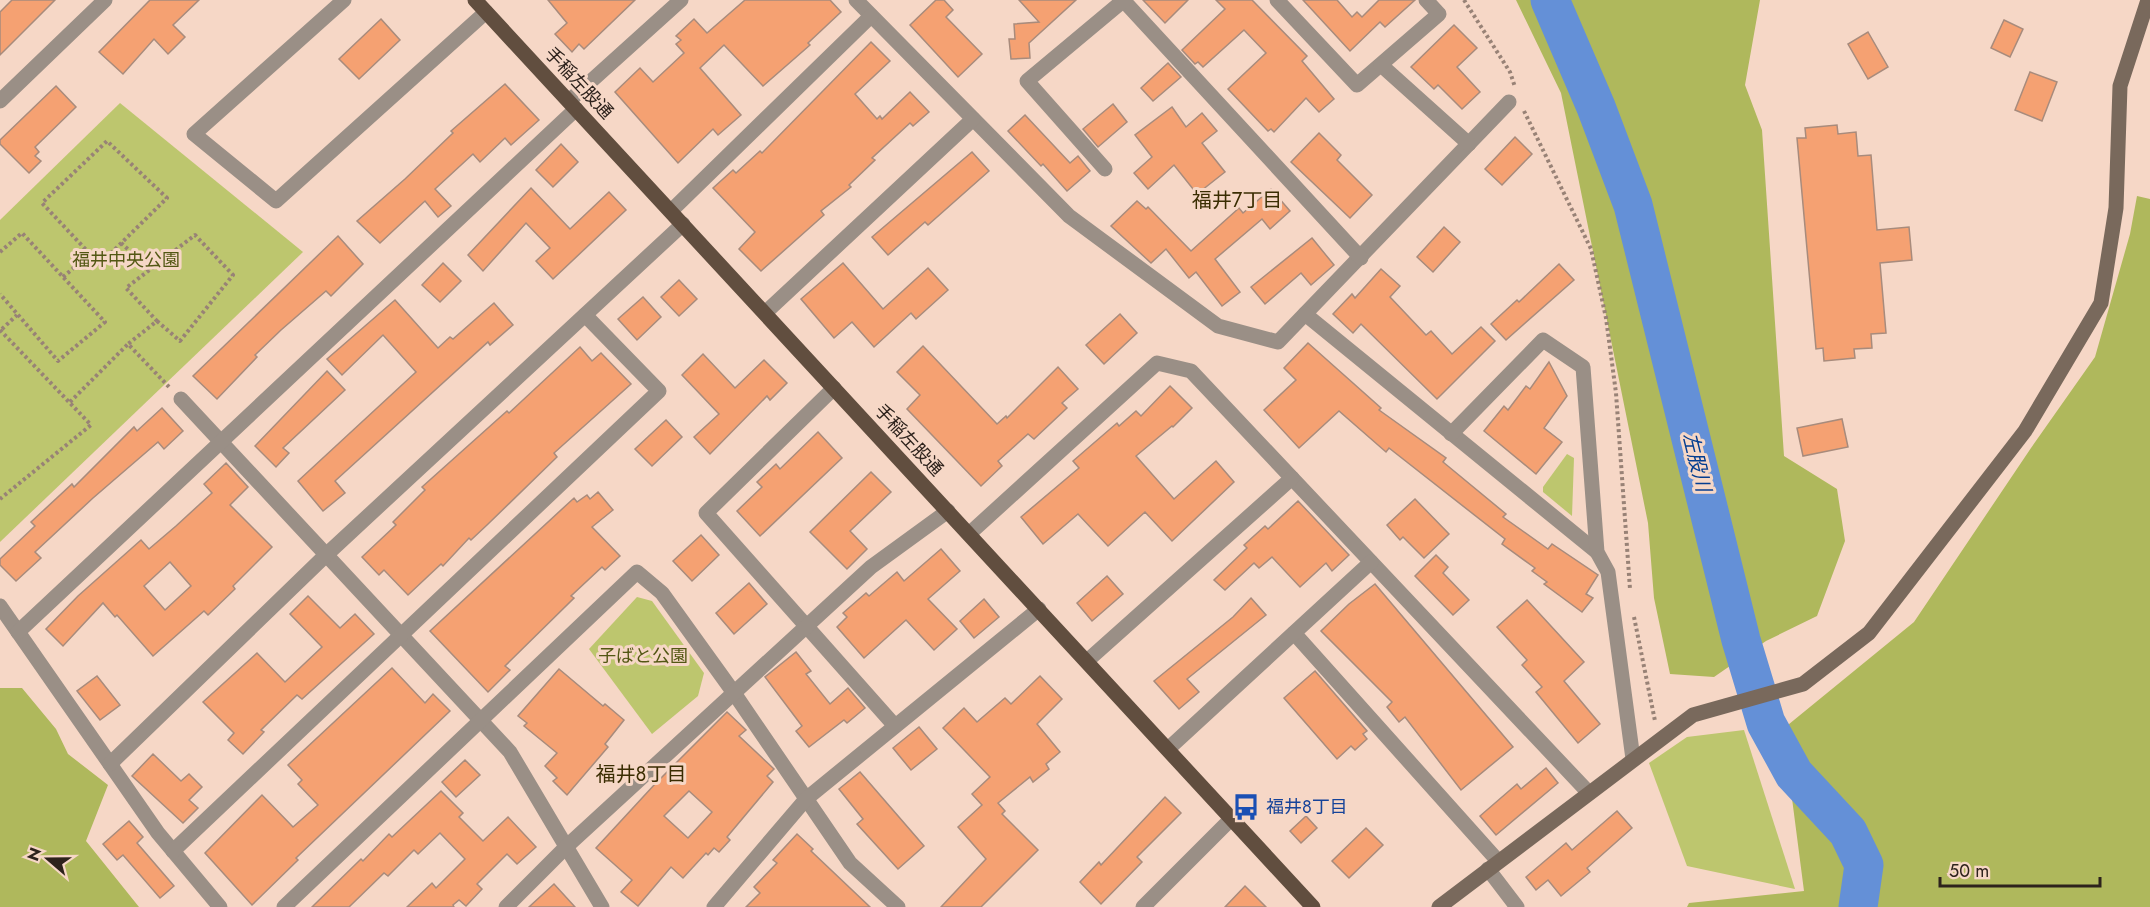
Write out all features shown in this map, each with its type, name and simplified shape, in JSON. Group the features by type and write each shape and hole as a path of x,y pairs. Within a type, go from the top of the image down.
{"main road":[{"name":"手稲左股通","path":"475,0 1313,907"}],"street":[{"path":"0,101 105,0"},
{"path":"344,0 194,134 276,201 486,12"},
{"path":"856,0 1069,216 1218,326 1278,342 1509,102"},
{"path":"1105,169 1027,81 1124,0 1361,258"},
{"path":"1276,0 1357,85 1439,14 1426,0"},
{"path":"1439,907 1693,715 1803,684 1869,633 2025,431 2101,303 2116,208 2120,86 2148,0"},
{"path":"18,632 573,105 671,3"},
{"path":"671,211 871,16"},
{"path":"1381,64 1469,144"},
{"path":"765,313 973,119"},
{"path":"110,764 326,555 683,224"},
{"path":"1305,314 1597,552"},
{"path":"173,850 399,634 659,391 585,315"},
{"path":"1451,434 1543,340 1583,367 1597,552 1608,573 1633,759"},
{"path":"969,534 1157,363 1191,371 1589,793"},
{"path":"834,388 706,513 895,726"},
{"path":"181,399 510,752 602,907"},
{"path":"1087,661 1292,478"},
{"path":"506,907 566,847 871,567 948,510"},
{"path":"1168,749 1371,562"},
{"path":"284,907 482,722 637,572 662,594 734,693 850,863 898,907"},
{"path":"0,606 110,764 173,850 220,907"},
{"path":"714,907 806,799 1039,609"},
{"path":"1294,633 1493,865 1517,907"},
{"path":"1143,907 1232,818"}],"path":[{"path":"107,141 167,198 100,264 90,254 42,203 107,141"},
{"path":"0,252 22,233 105,322 58,361 0,294"},
{"path":"195,235 233,275 180,341 157,321 126,288 195,235"},
{"path":"121,243 150,269"},
{"path":"63,277 90,254"},
{"path":"0,499 91,425 1,329 17,315"},
{"path":"70,402 128,344 157,321"},
{"path":"128,344 181,399"}],"green space":[{"path":"1516,0 1760,0 1745,85 1762,130 1784,456 1837,489 1845,541 1817,616 1766,641 1714,677 1670,674 1654,598 1648,523 1561,93"},
{"name":"福井中央公園","path":"120,103 303,252 0,542 0,220"},
{"path":"2137,196 2150,199 2150,907 1687,907 1689,903 1804,891 1783,729 1914,622 2095,357 2130,234"},
{"path":"1567,454 1574,458 1572,516 1543,492 1543,487"},
{"name":"子ばと公園","path":"637,597 652,601 704,673 698,696 652,734 589,649"},
{"path":"0,688 22,688 56,729 68,754 108,785 86,841 139,907 0,907"},
{"path":"1744,730 1795,889 1687,866 1649,763 1687,737"}],"building":[{"path":"12,0 55,0 0,55 0,12"},
{"path":"150,0 199,0 173,25 185,37 168,54 154,39 123,74 99,52"},
{"path":"548,0 635,0 584,49 579,44 572,52 555,34 567,23"},
{"path":"745,0 830,0 841,12 808,43 810,45 763,86 724,45 700,68 741,115 718,135 713,129 678,163 615,92 640,68 653,82 684,53 676,44 681,40 676,36 694,19 707,33"},
{"path":"936,0 944,0 953,10 946,17 982,54 958,77 910,25"},
{"path":"1019,0 1076,0 1029,43 1030,58 1011,59 1009,39 1015,39 1014,24 1039,22"},
{"path":"1143,0 1188,0 1165,23"},
{"path":"1216,0 1252,0 1307,56 1302,61 1334,99 1319,112 1306,98 1274,132 1271,129 1268,131 1228,89 1266,53 1244,30 1203,67 1198,62 1195,64 1182,50 1225,9"},
{"path":"1303,0 1337,0 1352,17 1357,12 1362,17 1379,0 1415,0 1385,27 1380,22 1350,51"},
{"path":"381,19 400,40 359,79 339,59"},
{"path":"2004,20 2023,29 2010,57 1991,48"},
{"path":"1454,25 1477,48 1457,67 1480,92 1462,109 1438,85 1434,89 1411,67"},
{"path":"1868,32 1888,67 1868,79 1848,44"},
{"path":"871,42 890,61 855,94 877,119 880,116 882,119 910,92 929,112 913,126 910,123 872,158 875,160 849,185 851,187 821,211 824,215 761,271 739,249 755,232 713,188 733,170 736,173 760,151 762,153"},
{"path":"1168,63 1181,77 1153,101 1141,88"},
{"path":"2030,72 2057,82 2042,121 2015,110"},
{"path":"505,84 539,120 511,145 505,138 480,162 473,154 435,189 451,206 438,217 425,201 380,243 357,221 405,179 453,133 451,131"},
{"path":"56,86 76,107 35,147 39,152 35,156 41,161 29,173 0,144 0,140"},
{"path":"1113,104 1127,122 1098,147 1083,129"},
{"path":"1172,107 1186,127 1202,113 1217,131 1202,143 1225,172 1197,194 1174,165 1148,189 1134,173 1152,157 1135,135"},
{"path":"1025,115 1070,163 1078,156 1090,171 1067,191 1043,164 1041,166 1008,131"},
{"path":"1837,125 1838,134 1856,132 1858,156 1871,155 1877,230 1909,227 1912,260 1880,263 1886,333 1871,334 1872,348 1854,349 1855,358 1824,361 1823,348 1816,349 1797,138 1806,138 1805,128"},
{"path":"1319,133 1341,155 1337,160 1372,195 1350,218 1291,162"},
{"path":"1515,137 1532,154 1502,185 1485,169"},
{"path":"561,144 578,162 553,187 536,170"},
{"path":"972,152 989,171 928,225 925,222 888,255 872,237"},
{"path":"531,188 570,229 609,192 626,210 553,279 536,261 550,248 526,223 483,271 468,255"},
{"path":"1271,189 1290,211 1270,229 1262,219 1215,259 1240,292 1222,306 1196,272 1189,278 1166,249 1151,263 1111,226 1137,201 1146,209 1148,207 1191,251 1239,208 1243,213"},
{"path":"1444,227 1460,242 1433,272 1417,257"},
{"path":"338,236 363,264 331,296 326,291 281,330 255,355 257,357 217,399 193,376"},
{"path":"1312,238 1334,265 1311,285 1301,273 1265,304 1251,287"},
{"path":"443,263 461,281 440,302 422,285"},
{"path":"843,263 883,309 928,268 948,290 916,319 911,313 874,347 852,322 834,338 801,299"},
{"path":"1559,264 1574,280 1506,340 1491,324 1517,300 1519,302"},
{"path":"1381,269 1400,286 1390,297 1426,335 1431,331 1452,354 1481,327 1495,341 1437,399 1361,324 1353,333 1333,314 1352,294 1355,298"},
{"path":"679,280 697,299 679,316 661,297"},
{"path":"643,297 661,317 637,340 618,319"},
{"path":"395,300 438,348 450,337 453,339 494,303 513,325 490,345 488,342 335,481 345,493 323,511 298,481 416,372 383,335 342,375 327,359"},
{"path":"1120,314 1137,333 1104,364 1086,345"},
{"path":"1308,343 1381,408 1379,410 1446,458 1443,462 1506,514 1503,517 1548,549 1552,544 1598,575 1586,594 1593,598 1582,612 1544,584 1547,582 1532,571 1535,568 1502,544 1505,539 1389,448 1386,452 1339,411 1299,448 1264,410 1296,380 1284,368"},
{"path":"923,346 997,424 1006,416 1007,418 1058,367 1078,389 1062,403 1067,408 1034,439 1028,434 998,461 1002,466 981,486 907,409 920,395 897,372"},
{"path":"580,347 592,361 601,353 631,384 554,453 557,457 487,525 471,540 469,538 443,566 441,564 408,595 384,570 379,575 362,557 396,525 393,522 425,490 422,487 507,411 509,413"},
{"path":"703,354 735,388 764,360 787,383 770,400 767,396 710,454 694,437 719,414 682,375"},
{"path":"1549,362 1567,396 1544,428 1562,442 1536,474 1484,431 1504,406 1508,410 1526,386 1530,389"},
{"path":"327,371 345,390 283,448 289,453 276,467 255,446"},
{"path":"1170,386 1192,408 1173,427 1136,456 1174,499 1216,461 1234,482 1172,541 1145,512 1108,546 1078,514 1043,544 1021,517 1079,468 1073,461 1117,423 1119,426 1136,411 1141,416"},
{"path":"162,408 183,431 164,449 158,442 93,498 35,552 41,558 16,581 0,565 0,559 35,526 31,522 72,484 74,487 134,427 137,431"},
{"path":"1842,419 1848,447 1803,456 1797,428"},
{"path":"666,420 682,437 652,466 635,449"},
{"path":"818,432 842,458 760,536 737,511 762,487 757,482 776,464 780,469"},
{"path":"226,463 248,487 230,505 272,547 233,586 235,589 208,615 204,611 153,656 117,615 115,617 103,603 63,646 46,629 78,596 141,540 149,549 212,493 204,484","holes":["170,562 191,586 165,610 144,586"]},
{"path":"871,472 891,492 850,531 867,549 847,569 810,532"},
{"path":"598,492 613,510 592,527 620,556 605,570 602,567 571,596 574,598 505,666 510,670 488,692 430,631 574,498 577,502 587,495 590,499"},
{"path":"1415,499 1449,534 1424,558 1403,537 1400,540 1387,525"},
{"path":"1298,501 1349,555 1332,571 1326,563 1300,587 1272,557 1259,568 1254,563 1225,590 1214,580 1247,548 1244,545 1265,526 1268,529"},
{"path":"701,535 719,555 692,581 673,561"},
{"path":"941,549 960,571 928,599 957,629 934,650 906,620 864,658 837,627 847,617 843,613 866,593 869,596 897,572 904,581"},
{"path":"1436,555 1448,567 1443,573 1469,600 1453,615 1415,576"},
{"path":"1107,576 1123,594 1092,621 1077,603"},
{"path":"749,583 767,604 734,634 716,613"},
{"path":"1375,584 1513,747 1461,790 1405,717 1399,722 1387,707 1392,702 1321,631 1349,604"},
{"path":"308,596 340,628 355,614 374,634 302,699 297,695 261,730 264,732 243,754 228,740 234,733 203,702 257,653 285,682 322,647 290,614"},
{"path":"1251,598 1266,615 1187,679 1199,692 1179,709 1154,681 1233,617"},
{"path":"984,599 999,617 974,638 960,621"},
{"path":"1527,600 1584,662 1564,681 1600,724 1578,743 1536,692 1542,687 1522,665 1527,660 1497,627"},
{"path":"796,652 811,671 806,674 830,704 848,688 865,708 847,723 844,720 809,747 796,731 802,726 765,677"},
{"path":"392,668 425,703 433,694 450,711 296,858 298,860 252,905 205,853 262,795 293,827 318,805 298,784 302,780 288,765"},
{"path":"559,669 603,706 605,704 624,720 605,744 608,747 567,795 553,781 557,778 545,766 557,753 524,726 527,723 518,716"},
{"path":"1315,671 1367,731 1363,734 1367,739 1355,750 1351,746 1337,759 1284,698"},
{"path":"97,676 120,705 100,720 77,691"},
{"path":"1040,676 1062,699 1037,724 1060,752 1046,764 1049,769 1033,782 1030,777 998,803 1005,811 1002,814 1038,850 981,907 941,907 986,859 958,827 982,805 972,794 990,777 943,728 964,708 977,722 1005,698 1011,704"},
{"path":"727,712 746,730 739,736 774,769 767,776 773,782 727,837 730,840 719,852 714,848 708,855 706,853 683,878 671,867 638,906 621,892 632,880 596,848 655,784","holes":["689,791 712,812 688,838 664,816"]},
{"path":"919,727 937,749 911,770 893,748"},
{"path":"153,754 181,781 189,774 202,787 189,800 198,808 183,823 132,776"},
{"path":"465,760 480,775 456,797 442,782"},
{"path":"1546,768 1558,783 1496,835 1480,816 1517,784 1521,789"},
{"path":"860,772 924,846 898,869 857,824 863,819 839,789"},
{"path":"441,791 463,813 459,817 483,841 508,817 536,847 517,864 507,854 477,884 482,889 466,906 459,900 453,905 454,907 407,907 432,883 436,888 465,859 440,833 418,854 414,850 388,876 384,873 349,907 312,907 361,859 363,861 389,834 392,837"},
{"path":"1165,797 1181,813 1137,857 1142,862 1101,904 1080,882 1099,862 1101,865"},
{"path":"1617,811 1632,828 1587,868 1590,872 1561,896 1548,880 1536,890 1526,877 1566,843 1572,850"},
{"path":"1306,816 1317,828 1301,843 1290,831"},
{"path":"129,821 143,837 137,843 174,886 160,898 123,855 117,860 103,844"},
{"path":"1366,828 1383,845 1349,878 1332,861"},
{"path":"797,834 813,849 811,851 870,907 746,907 760,893 754,887 777,863 773,860"},
{"path":"554,884 575,907 529,907"},
{"path":"1245,886 1266,907 1225,907"}],"waterway":[{"name":"左股川","path":"1550,0 1596,107 1633,205 1741,640 1766,723 1794,774 1848,832 1864,865 1858,907"}],"place":[{"name":"福井8丁目","path":"1246,807"}],"district":[{"name":"福井7丁目","path":"1237,200"},
{"name":"福井8丁目","path":"641,774"}]}
